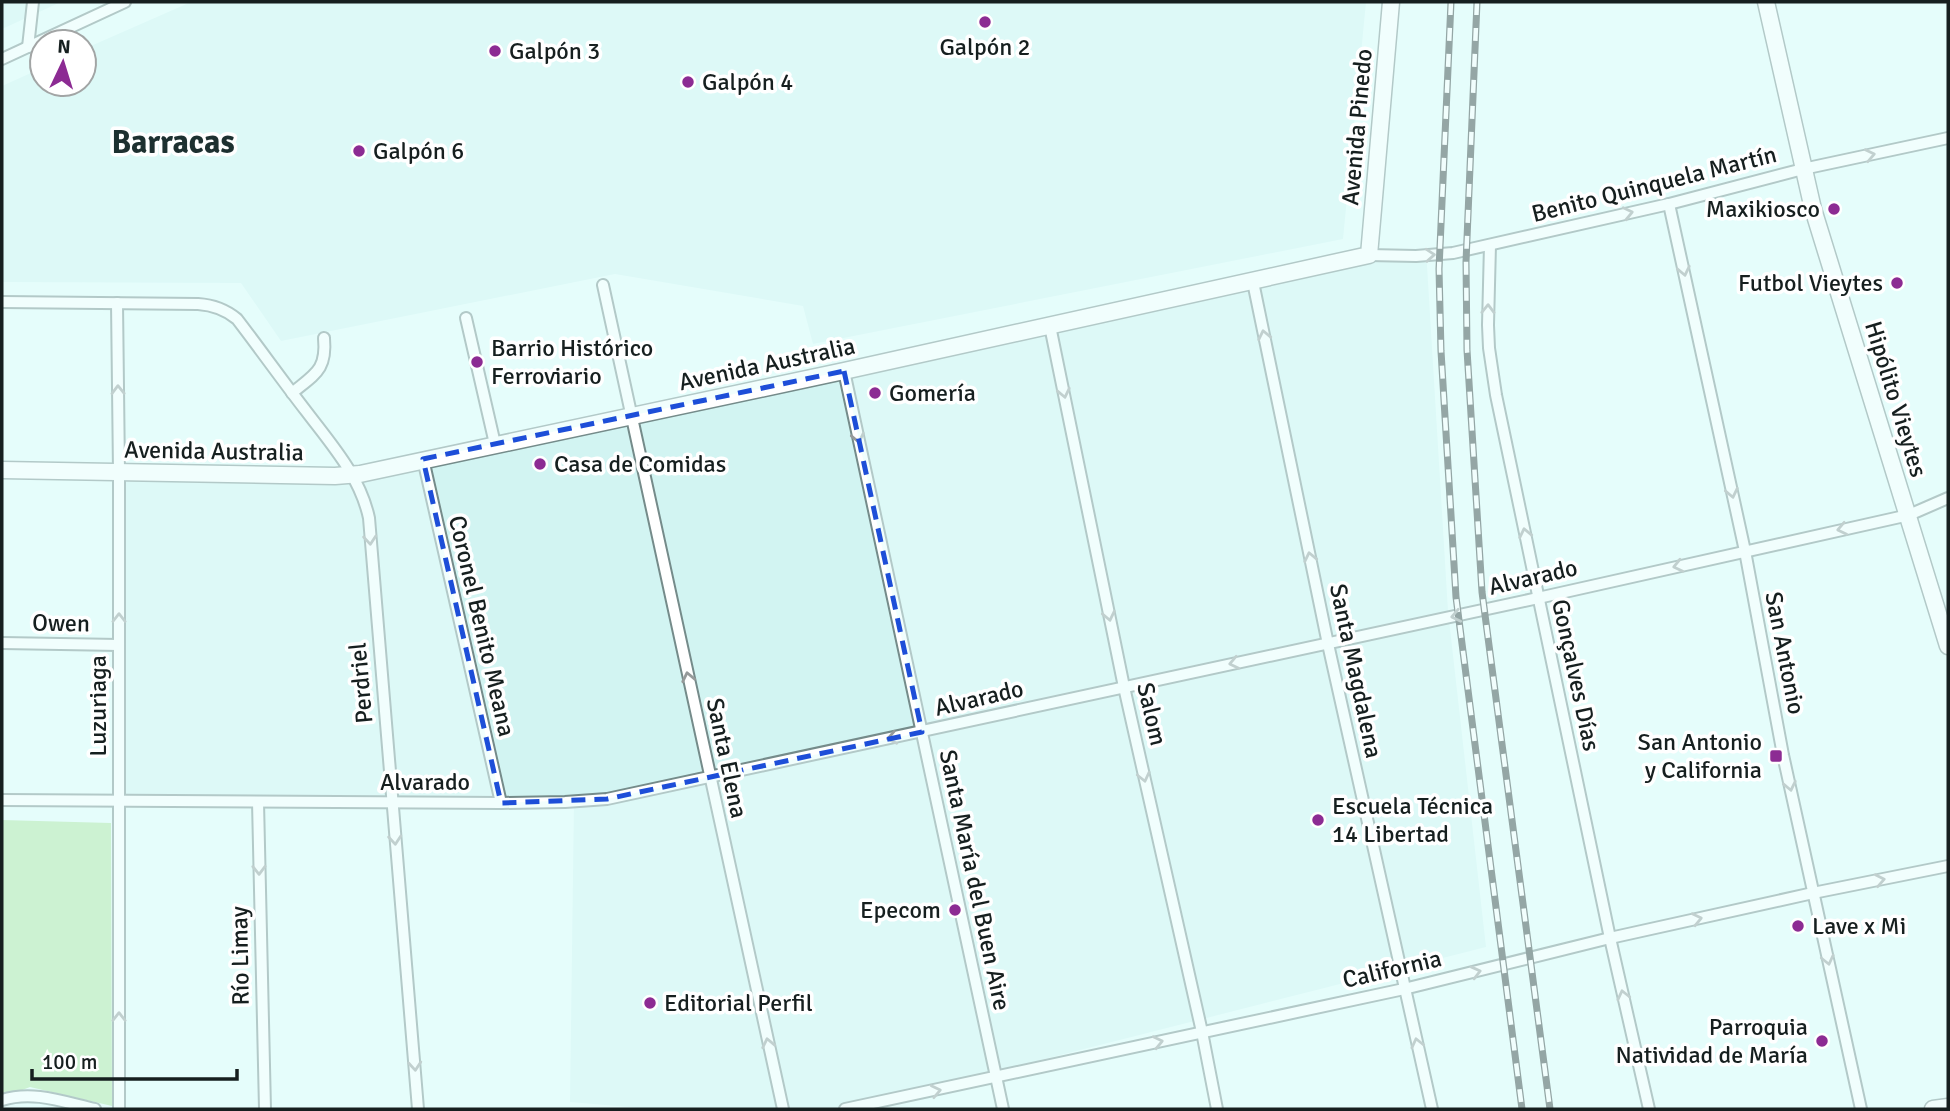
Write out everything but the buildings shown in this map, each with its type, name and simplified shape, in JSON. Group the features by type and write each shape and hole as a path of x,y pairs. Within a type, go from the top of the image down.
{"main road":[{"name":"Avenida Pinedo","path":"1369,255 1391,2"},
{"name":"Hipólito Vieytes","path":"1766,2 1813,209 1948,646"},
{"name":"Avenida Australia","path":"2,470 352,475 844,372 1369,255"},
{"path":"1933,1109 1948,1107"}],"street":[{"path":"30,28 33,2"},
{"path":"69,28 125,2"},
{"path":"2,59 28,47"},
{"name":"Benito Quinquela Martín","path":"1369,255 1439,255 1490,245 1669,204 1803,169 1948,138"},
{"name":"San Antonio","path":"1669,204 1745,551 1783,755 1861,1109"},
{"name":"Gonçalves Días","path":"1490,245 1488,315 1493,375 1648,1109"},
{"name":"Santa Magdalena","path":"1253,282 1328,644 1432,1109"},
{"name":"Santa Elena","path":"603,285 783,1109"},
{"path":"2,302 117,303"},
{"name":"Perdriel","path":"117,303 188,303 215,306 237,318 352,475 362,494 369,518 418,1109"},
{"name":"Luzuriaga","path":"117,303 119,1109"},
{"path":"466,318 495,444"},
{"name":"Salom","path":"1050,326 1124,687 1217,1109"},
{"path":"292,393 321,369 326,354 324,338"},
{"name":"Santa María del Buen Aire","path":"844,372 1003,1109"},
{"name":"Coronel Benito Meana","path":"423,459 500,803"},
{"name":"Alvarado","path":"2,800 500,803 597,800 1538,598 1909,515 1948,498"},
{"name":"Owen","path":"2,643 119,645"},
{"name":"Río Limay","path":"258,802 265,1109"},
{"name":"California","path":"845,1109 1404,989 1813,893 1948,866"},
{"path":"2,1100 18,1096 40,1096 94,1109"}],"highlighted area":[{"path":"844,371 922,732 607,799 501,803 423,459"}],"shaded area":[{"path":"2,2 61,2 2,29"},
{"path":"191,2 1366,2 1343,239 813,344 803,306 615,274 281,341 241,283 2,282 2,86 28,74 28,98 98,98 98,43"},
{"path":"1426,249 1448,611 1486,947 848,1109 652,1109 570,1102 574,800 117,800 121,482 373,471"}],"green space":[{"path":"2,820 111,823 112,1106 30,1087 2,1098"}],"railway":[{"path":"1451,2 1439,269 1441,351 1456,597 1522,1109"},
{"path":"1477,2 1466,262 1467,350 1482,592 1550,1109"}],"place":[{"name":"Galpón 2","path":"985,22"},
{"name":"Galpón 3","path":"495,51"},
{"name":"Galpón 4","path":"688,82"},
{"name":"Galpón 6","path":"359,151"},
{"name":"Maxikiosco","path":"1834,209"},
{"name":"Futbol Vieytes","path":"1897,283"},
{"name":"Barrio Histórico Ferroviario","path":"477,362"},
{"name":"Gomería","path":"875,393"},
{"name":"Casa de Comidas","path":"540,464"},
{"name":"San Antonio y California","path":"1776,756"},
{"name":"Escuela Técnica 14 Libertad","path":"1318,820"},
{"name":"Epecom","path":"955,910"},
{"name":"Lave x Mi","path":"1798,926"},
{"name":"Editorial Perfil","path":"650,1003"},
{"name":"Parroquia Natividad de María","path":"1822,1041"}],"district":[{"name":"Barracas","path":"173,142"}]}
